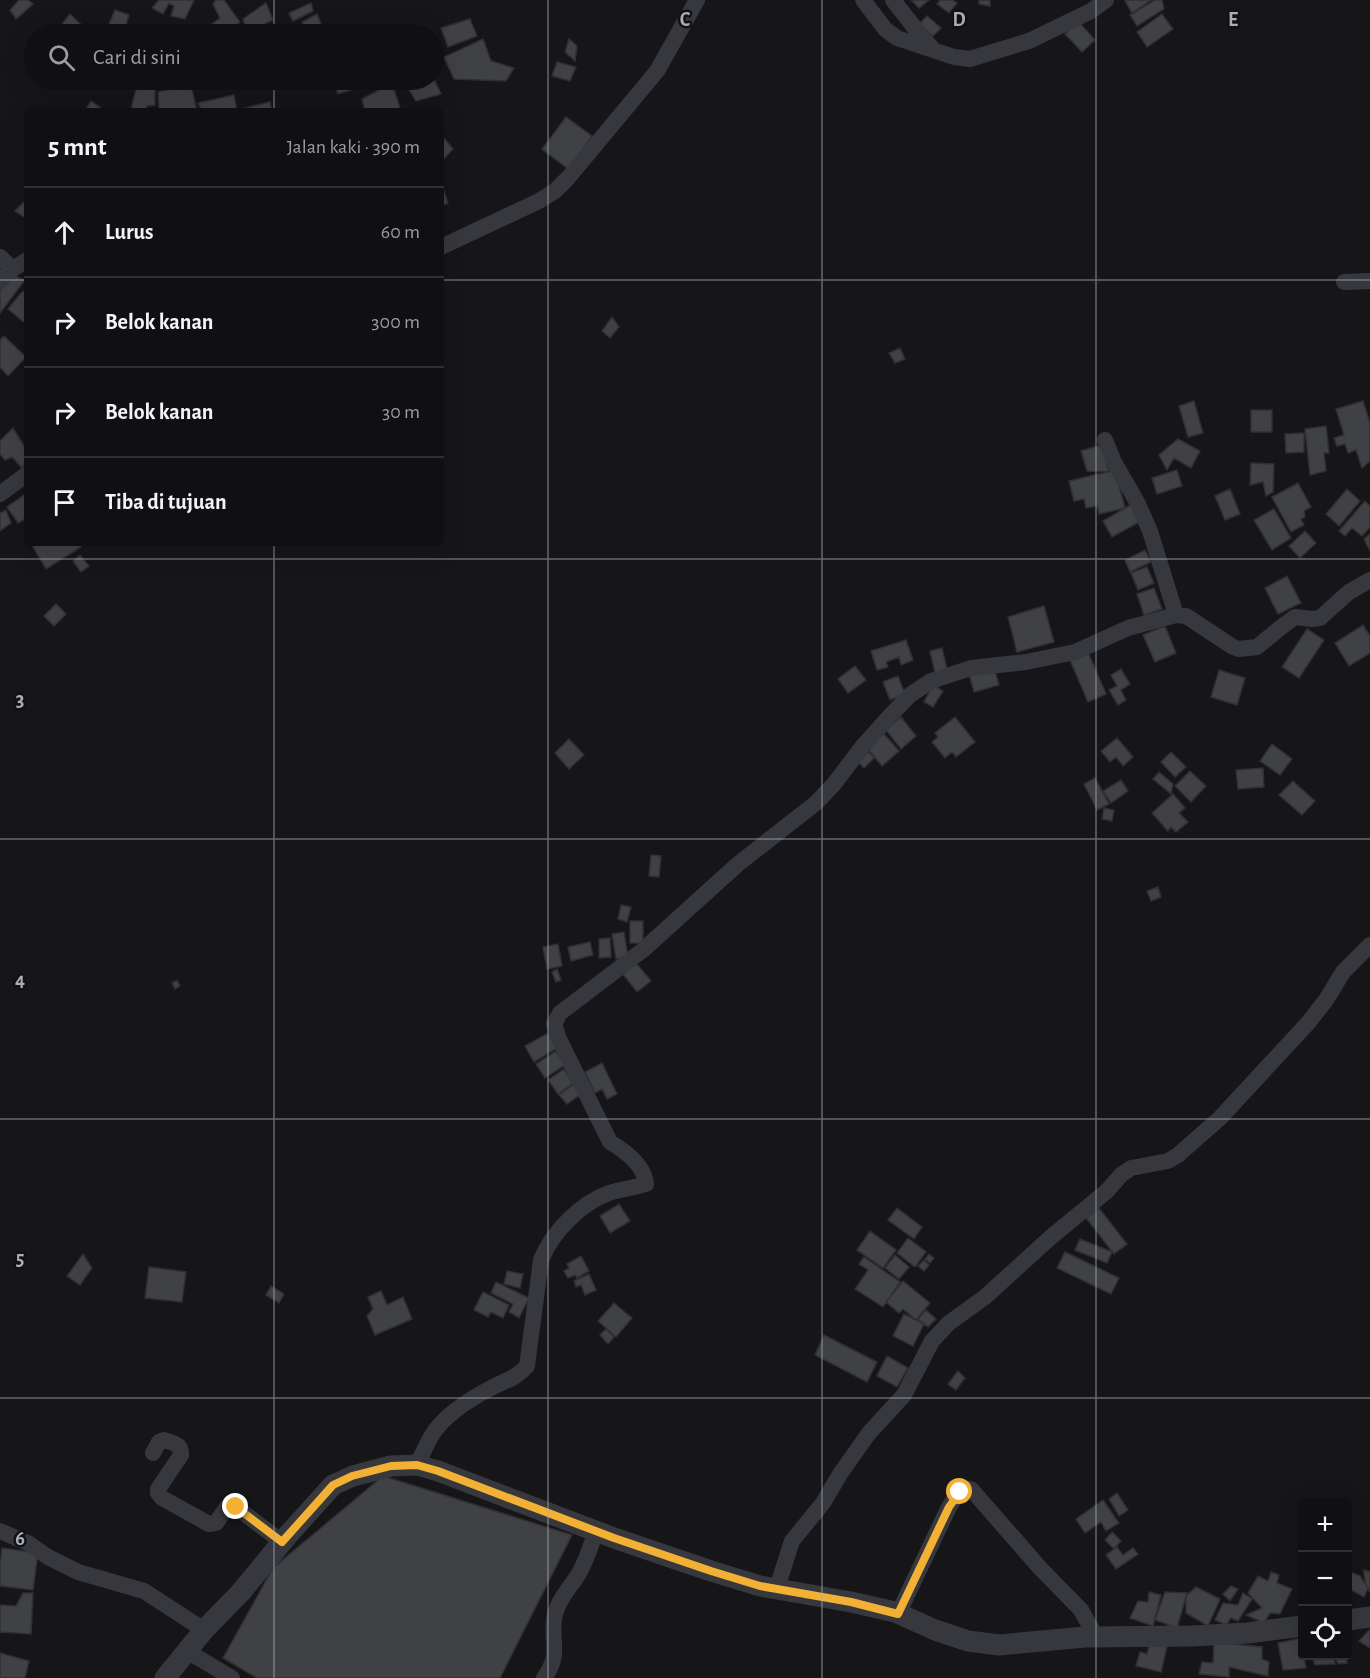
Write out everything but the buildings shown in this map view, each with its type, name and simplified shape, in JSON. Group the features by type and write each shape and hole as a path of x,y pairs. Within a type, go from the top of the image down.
{"street":[{"path":"444,246 539,201 555,191 657,71 697,0"},
{"path":"863,0 891,34 935,51 962,58 979,57 1029,41 1091,11 1106,0"},
{"path":"892,0 935,51"},
{"path":"0,257 20,265 0,282"},
{"path":"1344,282 1370,281"},
{"path":"1105,440 1150,531 1176,615"},
{"path":"0,494 24,476"},
{"path":"417,1465 433,1433 455,1410 491,1388 508,1381 527,1366 541,1260 547,1247 567,1222 586,1204 596,1199 611,1192 646,1185 644,1175 632,1158 610,1142 559,1039 554,1024 560,1013 643,950 738,864 816,803 887,719 910,695 931,681 971,668 1026,662 1075,652 1128,628 1176,615 1186,616 1233,647 1239,649 1257,647 1295,617 1320,618 1349,592 1370,580"},
{"path":"777,1588 792,1541 823,1503 869,1433 904,1395 932,1341 949,1323 985,1297 1051,1237 1107,1191 1120,1175 1131,1168 1168,1161 1220,1118 1321,1008 1343,972 1370,945"},
{"path":"153,1453 159,1443 164,1440 178,1444 181,1449 181,1455 159,1489 158,1493 162,1498 209,1524 216,1523 227,1507 236,1507 282,1542"},
{"path":"165,1678 204,1630 241,1592 333,1485 352,1476 391,1466 417,1465 438,1471 596,1531 711,1571 760,1586 851,1602 898,1614 968,1641 999,1645 1096,1637 1248,1633 1298,1627"},
{"path":"898,1614 949,1507 960,1492 969,1488 1081,1610 1096,1637"},
{"path":"0,1531 28,1543 48,1557 78,1572 144,1591 204,1630"},
{"path":"544,1678 554,1662 554,1620 558,1607 579,1574 596,1531"},
{"path":"1352,1619 1370,1617"},
{"path":"187,1651 232,1678"}],"route":[{"path":"236,1507 282,1542 333,1485 352,1476 391,1466 417,1465 614,1538 711,1571 760,1586 851,1602 898,1614 949,1507 960,1492"}]}
